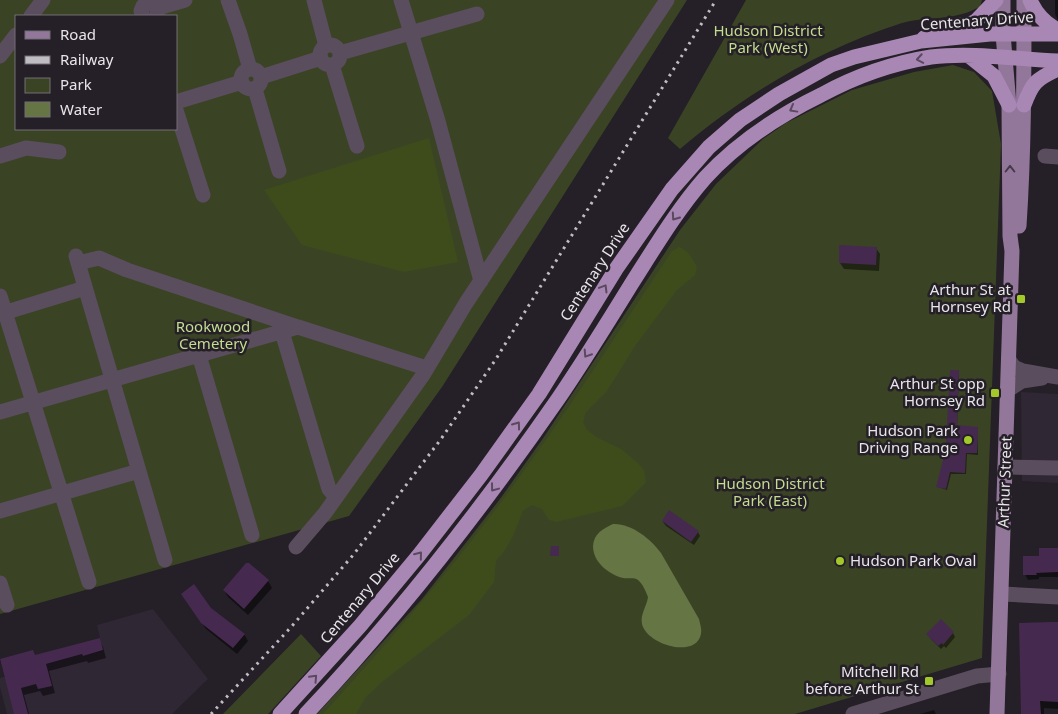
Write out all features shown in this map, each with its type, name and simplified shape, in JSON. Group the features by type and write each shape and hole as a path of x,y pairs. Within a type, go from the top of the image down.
{"highway":[{"path":"921,41 942,27 970,24 976,21 996,0"},
{"path":"1030,0 1037,14 1058,30"},
{"name":"Centenary Drive","path":"280,714 316,676 419,556 481,475 539,394 616,269 672,189 709,148 748,115 779,94 831,65 854,57 921,41 1003,34 1058,34"},
{"path":"306,714 399,609 455,540 560,395 662,235 706,177 729,155 759,131 790,110 837,86 907,62 932,57 969,56 1058,61"},
{"path":"969,56 994,76 1016,105 1032,85 1047,73 1058,69"}],"main road":[{"name":"Arthur Street","path":"997,714 1012,250 1018,236 1022,183 1016,105 1003,34 1003,0"},
{"name":"Arthur Street","path":"1016,105 1024,59 1024,0"}],"street":[{"path":"32,15 43,0"},
{"path":"149,9 185,0"},
{"path":"228,0 240,34 279,171"},
{"path":"314,0 357,146"},
{"path":"401,0 438,121 481,281"},
{"path":"296,547 325,513 426,368 481,281 667,0"},
{"path":"178,101 477,14"},
{"path":"0,56 15,36"},
{"path":"178,116 203,195"},
{"path":"0,156 26,148 58,152"},
{"path":"165,560 77,260 98,258 127,270 426,368"},
{"path":"2,313 85,288"},
{"path":"0,296 2,313 34,402 89,582"},
{"path":"0,412 298,327"},
{"path":"282,332 328,489 336,497"},
{"path":"198,355 252,534"},
{"path":"1009,360 1014,367 1023,371 1055,377"},
{"path":"1008,390 1022,381 1055,377"},
{"path":"1005,467 1058,468"},
{"path":"0,511 139,471"},
{"path":"0,583 7,605"},
{"path":"1002,594 1058,597"},
{"path":"853,714 977,676 999,674"}],"shaded area":[{"path":"429,138 458,262 404,272 302,245 264,190"},
{"path":"679,247 688,253 697,267 695,275 677,290 635,346 607,391 586,412 583,422 587,430 598,438 621,449 638,463 644,470 646,482 622,506 556,522 549,520 542,509 532,505 523,511 513,536 496,561 494,582 469,615 383,681 365,698 356,714 323,714 415,610 480,530 567,409 672,251"},
{"path":"1021,392 1058,394 1058,483 1022,481"},
{"path":"153,609 208,679 172,714 7,714 0,687 0,678 82,654 83,656 103,651 97,625"}],"green space":[{"name":"Rookwood Cemetery","path":"0,0 687,0 442,387 349,516 0,614"},
{"name":"Hudson District Park (West)","path":"746,0 982,0 980,7 966,13 902,23 842,46 813,60 757,92 680,149 668,138"},
{"name":"Hudson District Park (East)","path":"953,65 974,72 992,91 1001,144 982,658 795,714 317,714 422,599 500,499 544,437 680,230 716,184 763,139 786,123 852,90 914,72"},
{"path":"301,634 321,656 270,712 268,714 223,714"}],"water":[{"path":"613,524 627,526 640,533 652,542 661,553 699,619 701,634 697,642 690,646 672,646 653,638 646,631 642,620 648,597 643,586 636,579 623,578 612,574 602,566 594,552 593,546 597,535"}],"building":[{"path":"839,245 877,247 876,265 839,263"},
{"path":"950,370 959,370 957,425 978,427 977,453 966,453 965,473 950,472 946,489 936,487 946,442"},
{"path":"669,510 699,531 691,542 662,521"},
{"path":"551,546 559,546 559,556 550,556"},
{"path":"1039,548 1058,548 1058,572 1023,575 1023,556 1039,556"},
{"path":"246,563 249,563 269,580 244,609 223,590"},
{"path":"194,584 211,608 245,634 233,648 201,623 181,594"},
{"path":"941,619 954,632 943,645 942,643 938,646 926,634"},
{"path":"1058,622 1058,702 1040,701 1041,714 1021,714 1019,623"},
{"path":"100,638 103,650 46,664 52,686 38,689 36,684 21,688 28,714 14,714 0,659 33,650 35,655"}],"railway":[{"path":"211,714 292,626 354,554 441,439 496,359 716,0"}],"place":[{"name":"Arthur St at Hornsey Rd","path":"1021,299"},
{"name":"Arthur St opp Hornsey Rd","path":"995,393"},
{"name":"Hudson Park Driving Range","path":"968,440"},
{"name":"Hudson Park Oval","path":"840,561"},
{"name":"Mitchell Rd before Arthur St","path":"929,681"}]}
